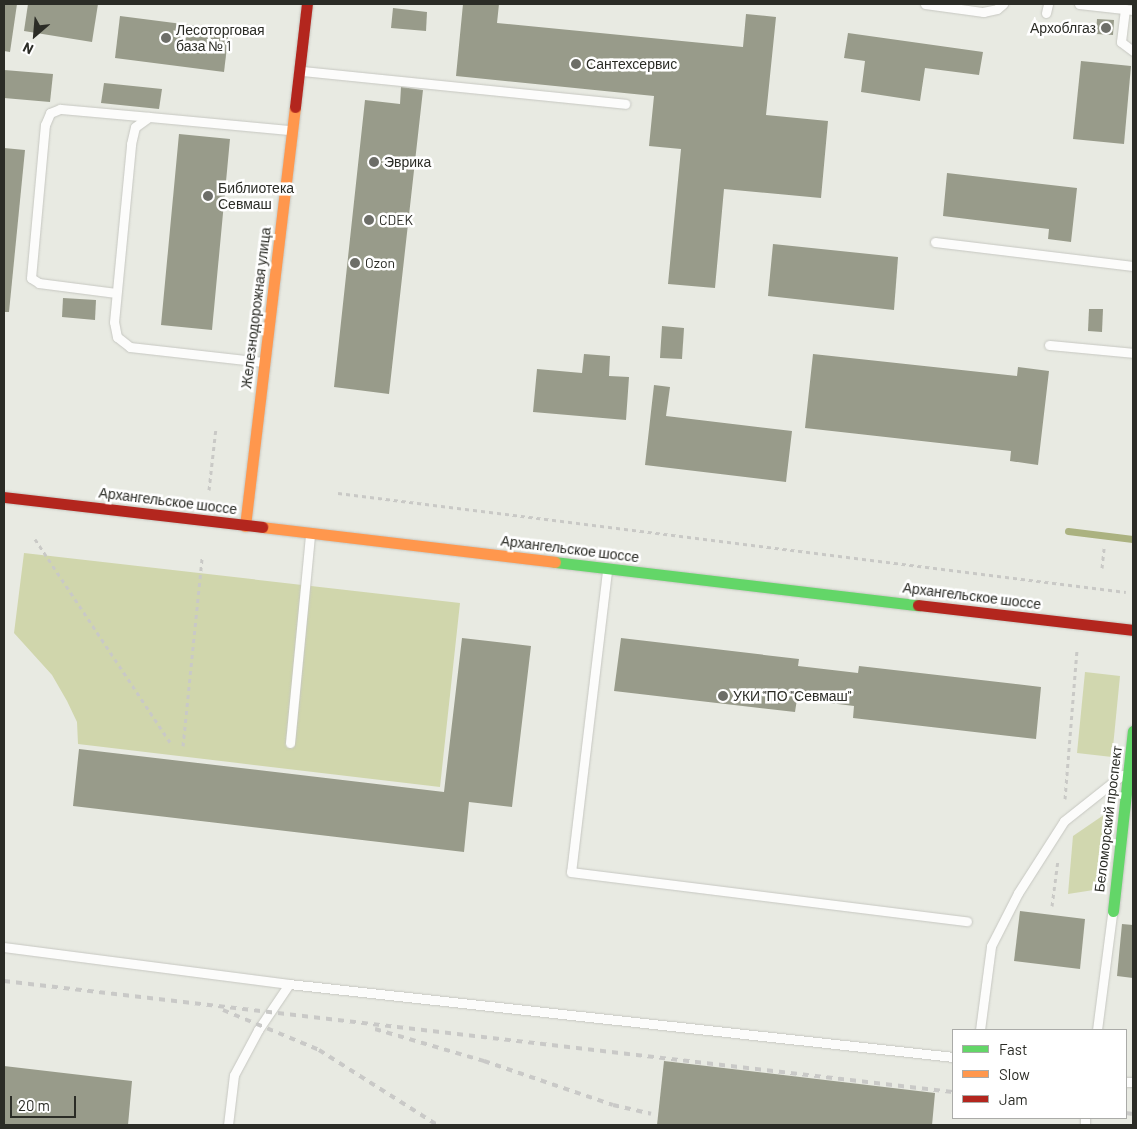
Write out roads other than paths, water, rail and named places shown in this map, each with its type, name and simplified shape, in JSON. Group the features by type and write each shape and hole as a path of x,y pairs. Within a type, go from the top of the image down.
{"main road":[{"name":"Железнодорожная улица","path":"245,526 307,4"},
{"name":"Архангельское шоссе","path":"4,497 1133,630"},
{"name":"Беломорский проспект","path":"1113,911 1131,771 1133,731"}],"lane":[{"path":"926,4 983,12 997,9 1003,4"},
{"path":"1079,4 1129,10 1121,42 1133,50"},
{"path":"299,71 625,104"},
{"path":"116,293 39,283 31,278 45,124 50,113 60,109 292,130"},
{"path":"149,117 135,127 131,144 114,322 118,337 130,347 265,362"},
{"path":"935,242 1133,266"},
{"path":"1049,345 1133,353"},
{"path":"290,744 310,533"},
{"path":"607,568 571,872 967,921"},
{"path":"980,1029 991,946 1027,879 1064,821 1131,771"},
{"path":"1097,1029 1113,911"},
{"path":"4,947 289,984 952,1057"},
{"path":"228,1125 234,1075 258,1030 289,984"}],"waterway":[{"path":"1068,531 1133,539"}],"railway":[{"path":"4,981 952,1092"},
{"path":"223,1010 319,1050 437,1125"},
{"path":"375,1029 484,1061 613,1105 651,1114"},
{"path":"1127,1113 1133,1114"}],"place":[{"name":"Архоблгаз","path":"1106,28"},
{"name":"Лесоторговая база № 1","path":"166,38"},
{"name":"Сантехсервис","path":"576,64"},
{"name":"Эврика","path":"374,162"},
{"name":"Библиотека Севмаш","path":"208,196"},
{"name":"CDEK","path":"369,220"},
{"name":"Ozon","path":"355,263"},
{"name":"УКИ \"ПО \"Севмаш\"","path":"723,696"}]}
